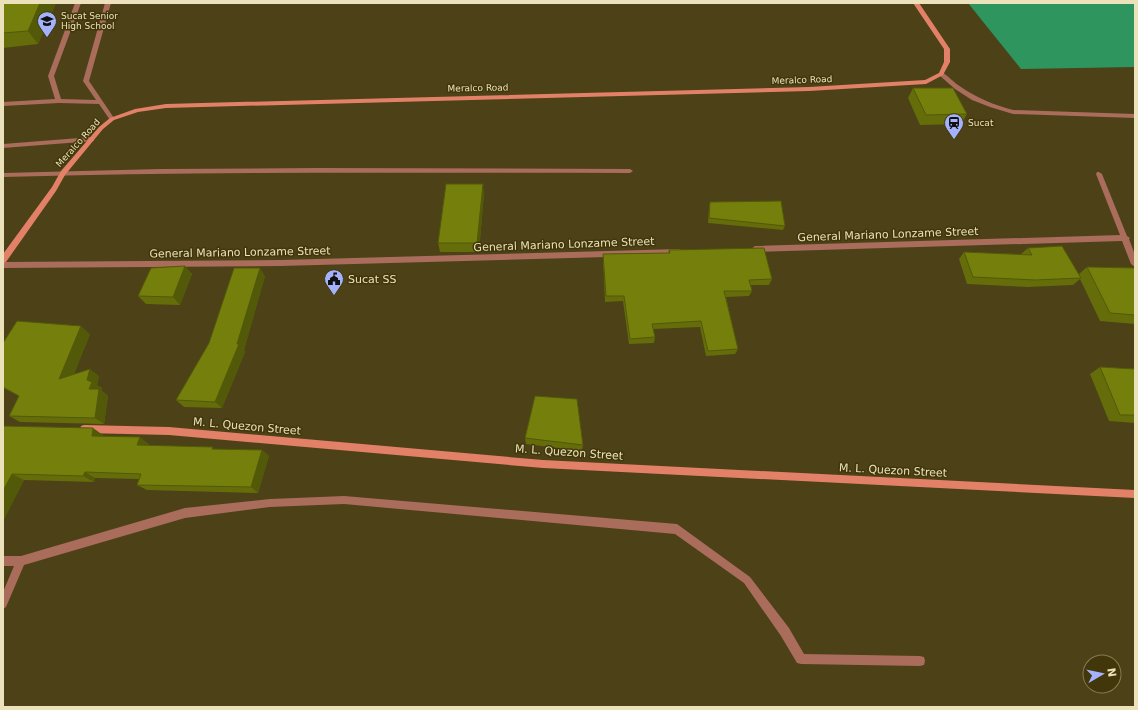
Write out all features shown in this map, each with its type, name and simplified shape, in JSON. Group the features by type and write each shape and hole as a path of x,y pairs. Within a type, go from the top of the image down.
{"main road":[{"path":"916,3 947,49 947,62 941,74"},
{"name":"Meralco Road","path":"3,260 54,189 63,173 101,128 112,120 137,110 166,106 817,88 926,82 941,74"},
{"name":"M. L. Quezon Street","path":"74,429 169,431 543,464 1135,494"}],"street":[{"path":"59,102 52,76 78,3"},
{"path":"108,3 86,81 112,120"},
{"path":"941,74 964,93 994,108 1013,112 1135,116"},
{"path":"3,104 100,102"},
{"path":"3,146 92,139"},
{"path":"3,175 276,170 630,171"},
{"path":"1099,174 1126,238 1135,264"},
{"name":"General Mariano Lonzame Street","path":"744,250 1126,238"},
{"name":"General Mariano Lonzame Street","path":"3,265 281,263 688,251"},
{"path":"3,561 21,560 185,513 270,503 344,500 678,529 747,580 785,632 800,660 920,661"},
{"path":"3,604 21,560"}],"green space":[{"path":"968,3 1135,3 1135,67 1021,69"}],"building":[{"path":"3,3 40,3 28,31 3,33"},
{"path":"913,88 953,88 967,114 926,115"},
{"path":"446,184 483,184 477,243 438,243"},
{"path":"781,201 785,226 709,218 710,202"},
{"path":"1062,246 1081,278 1035,280 973,277 964,252 1032,255 1028,248"},
{"path":"764,248 772,279 749,280 752,291 724,291 738,349 708,351 701,321 652,324 655,337 630,339 624,296 606,296 603,254 670,253 669,250"},
{"path":"185,266 173,297 138,296 151,268"},
{"path":"1087,267 1135,268 1135,315 1110,313"},
{"path":"234,268 260,268 237,344 239,344 215,402 176,400 209,343"},
{"path":"17,321 81,326 59,379 90,369 87,380 92,382 89,389 99,389 95,418 9,416 19,396 3,387 3,343"},
{"path":"1100,367 1135,369 1135,415 1120,415"},
{"path":"535,396 577,399 583,445 525,438"},
{"path":"3,426 93,428 92,436 140,437 137,445 262,450 251,487 137,485 141,474 85,472 83,476 12,474 3,491"}],"place":[{"name":"Sucat Senior High School","path":"47,38"},
{"name":"Sucat","path":"954,140"},
{"name":"Sucat SS","path":"334,296"}]}
